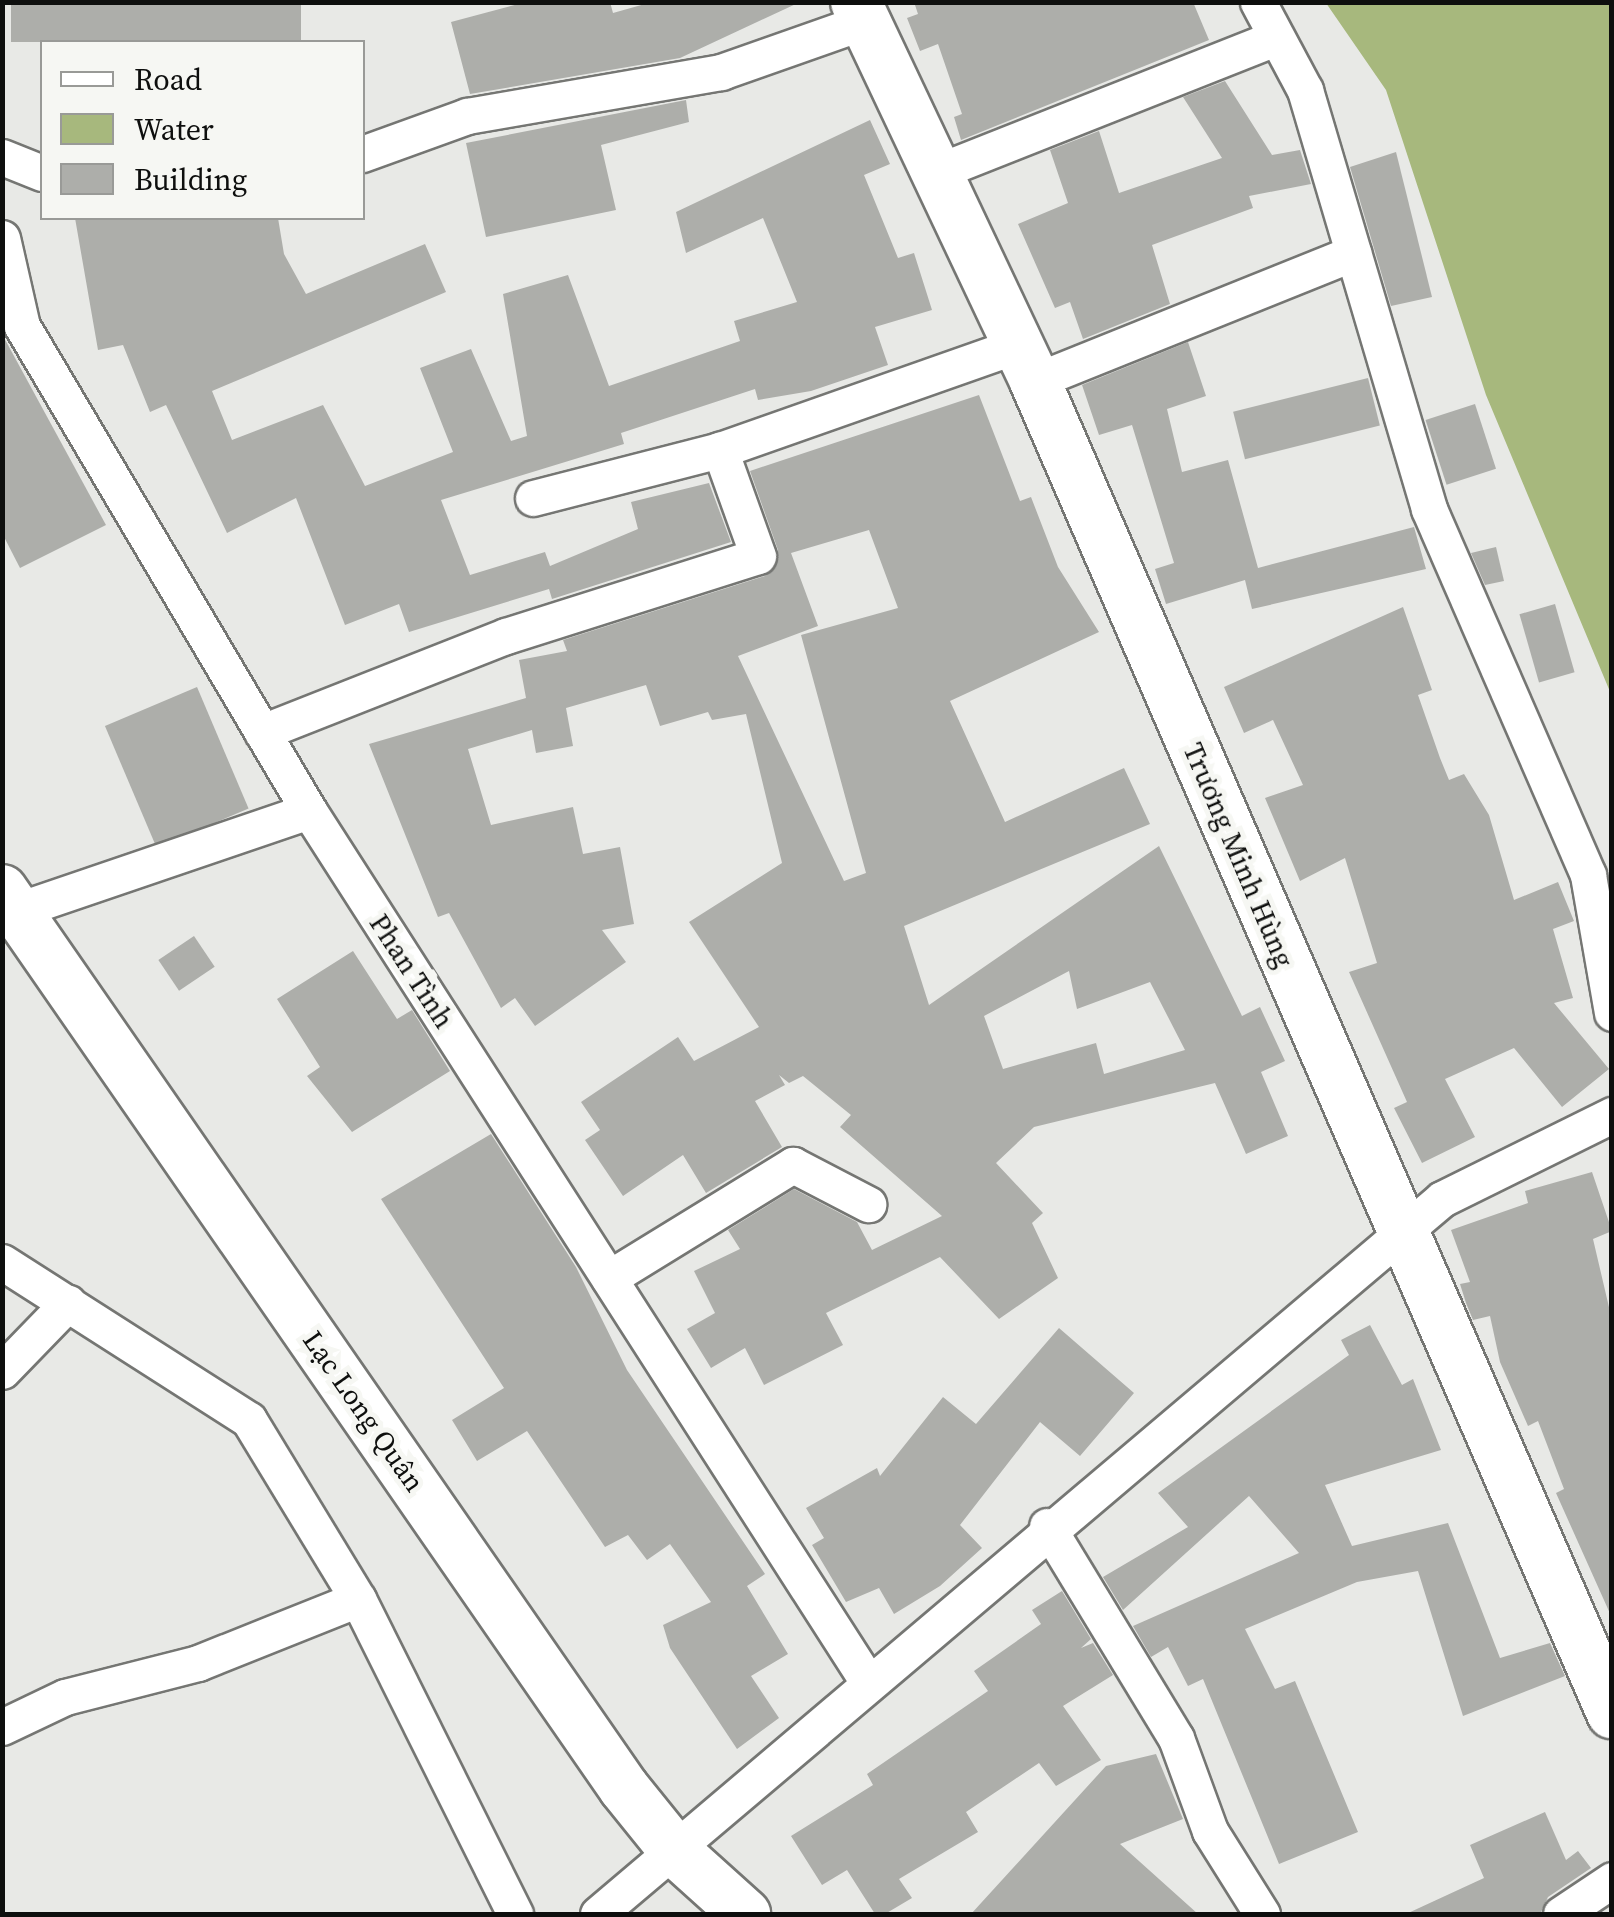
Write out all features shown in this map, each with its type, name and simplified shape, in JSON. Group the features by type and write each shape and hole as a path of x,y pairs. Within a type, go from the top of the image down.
{"street":[{"path":"1258,2 1270,40 1305,90 1429,509 1588,876 1612,1013"},
{"path":"365,153 467,116 721,72 861,12"},
{"name":"Trương Minh Hùng","path":"861,12 1027,363 1612,1712"},
{"path":"934,173 1270,40"},
{"path":"2,157 40,172"},
{"name":"Phan Tình","path":"2,238 22,326 309,811 868,1682"},
{"path":"533,498 1027,363 1353,253"},
{"path":"262,732 506,636 758,556 720,450"},
{"path":"10,900 309,811"},
{"name":"Lạc Long Quân","path":"10,900 674,1850 746,1914"},
{"path":"598,1914 1047,1526 1442,1199 1612,1115"},
{"path":"609,1278 792,1166 868,1204"},
{"path":"2,1262 249,1420 358,1598 515,1914"},
{"path":"2,1371 68,1303"},
{"path":"1047,1526 1176,1738 1210,1831 1262,1914"},
{"path":"2,1727 64,1697 198,1662 358,1598"},
{"path":"1560,1914 1612,1880"}],"water":[{"path":"1326,3 1611,3 1611,694 1486,395 1386,90"}],"building":[{"path":"11,2 301,2 301,40 11,42"},
{"path":"526,2 610,2 613,13 652,2 798,3 680,58 470,94 451,22"},
{"path":"914,2 1193,2 1209,40 961,140 954,117 962,114 938,44 920,51 907,18 918,14"},
{"path":"1225,81 1272,155 1300,150 1311,184 1249,196 1253,208 1152,245 1170,304 1083,339 1070,302 1055,308 1018,224 1068,203 1050,150 1099,131 1119,193 1222,158 1183,97"},
{"path":"686,100 689,122 601,145 616,210 486,237 466,143"},
{"path":"870,120 890,164 864,175 898,258 914,253 932,310 875,327 888,365 811,391 758,400 755,389 621,433 624,444 441,500 470,575 545,552 550,566 638,529 631,502 709,483 731,542 552,599 549,589 409,632 399,604 345,625 296,498 227,533 166,405 150,412 123,345 98,350 75,220 278,220 284,254 306,294 425,244 446,292 212,391 232,440 323,405 365,486 453,452 420,368 471,349 511,441 527,436 503,294 568,275 609,386 740,341 734,321 797,302 763,218 686,253 676,212"},
{"path":"1396,152 1432,297 1391,306 1350,167"},
{"path":"2,334 106,525 20,568 2,533"},
{"path":"1188,342 1206,396 1167,409 1182,472 1228,460 1258,568 1414,527 1426,569 1252,609 1245,580 1166,604 1155,569 1174,563 1132,425 1099,435 1082,385"},
{"path":"1368,378 1380,426 1245,459 1233,412"},
{"path":"979,395 1020,501 1031,497 1058,567 1099,632 950,701 1005,822 1124,768 1150,824 904,926 929,1005 1159,846 1242,1016 1260,1007 1285,1061 1261,1072 1288,1136 1246,1154 1215,1083 1034,1127 996,1163 1043,1213 1032,1223 1058,1278 999,1319 940,1257 826,1313 843,1345 764,1385 745,1348 711,1368 687,1329 715,1313 694,1271 740,1249 728,1230 794,1189 857,1222 872,1250 942,1216 840,1127 851,1115 803,1076 789,1083 779,1075 785,1085 755,1101 782,1147 706,1193 683,1155 623,1196 585,1140 600,1130 581,1102 678,1037 694,1061 759,1027 689,922 782,863 746,714 712,720 708,712 660,726 646,685 566,708 573,746 536,753 532,730 468,749 491,825 573,807 583,854 620,847 634,924 602,930 626,962 535,1026 515,998 501,1008 449,913 438,917 369,744 526,698 519,660 567,651 563,640 765,576 778,550 750,471","holes":["869,530 898,608 801,635 866,873 844,881 738,656 818,626 791,553","1069,971 1077,1009 1150,982 1185,1050 1104,1074 1096,1043 1003,1069 984,1016"]},
{"path":"1475,404 1496,469 1447,485 1426,420"},
{"path":"1496,547 1504,581 1485,585 1471,553"},
{"path":"1555,604 1575,672 1539,682 1519,614"},
{"path":"1403,607 1432,690 1418,695 1440,758 1449,780 1464,774 1489,815 1514,900 1558,882 1574,921 1553,929 1573,998 1554,1003 1609,1069 1562,1107 1514,1048 1445,1079 1475,1137 1422,1163 1394,1108 1407,1102 1349,972 1377,963 1345,858 1300,881 1265,798 1303,785 1273,720 1244,733 1224,687"},
{"path":"197,687 249,809 157,848 105,726"},
{"path":"194,936 215,967 179,991 158,960"},
{"path":"353,951 397,1019 412,1010 450,1071 352,1132 307,1076 320,1067 277,999"},
{"path":"491,1134 576,1267 627,1370 765,1574 747,1586 788,1654 751,1676 779,1718 737,1749 670,1648 663,1625 711,1602 670,1544 647,1560 628,1535 605,1547 527,1431 477,1461 452,1420 504,1388 381,1199"},
{"path":"1592,1172 1612,1231 1593,1239 1612,1320 1612,1618 1556,1493 1564,1489 1538,1421 1528,1426 1500,1362 1490,1316 1473,1320 1460,1284 1470,1282 1451,1230 1528,1203 1525,1191"},
{"path":"1370,1325 1402,1385 1413,1379 1441,1450 1325,1485 1352,1546 1448,1523 1500,1658 1550,1643 1565,1676 1463,1716 1418,1571 1357,1582 1245,1629 1275,1689 1295,1681 1358,1832 1279,1864 1203,1679 1188,1686 1168,1647 1151,1657 1133,1626 1299,1553 1249,1496 1123,1610 1103,1577 1188,1527 1158,1493 1349,1355 1341,1340"},
{"path":"1059,1328 1134,1393 1080,1456 1040,1422 960,1525 982,1548 940,1586 894,1614 879,1588 846,1602 812,1545 824,1538 806,1508 877,1468 880,1476 943,1397 976,1424"},
{"path":"1062,1591 1091,1639 1081,1648 1093,1643 1113,1675 1063,1706 1101,1760 1056,1786 1039,1763 966,1812 978,1832 899,1879 912,1898 885,1914 875,1914 847,1870 822,1885 791,1836 873,1785 867,1774 988,1691 974,1671 1041,1624 1032,1610"},
{"path":"1156,1754 1183,1819 1120,1844 1198,1914 971,1914 1106,1766"},
{"path":"1545,1812 1566,1860 1578,1851 1591,1868 1548,1897 1540,1914 1406,1914 1484,1878 1470,1845"}]}
